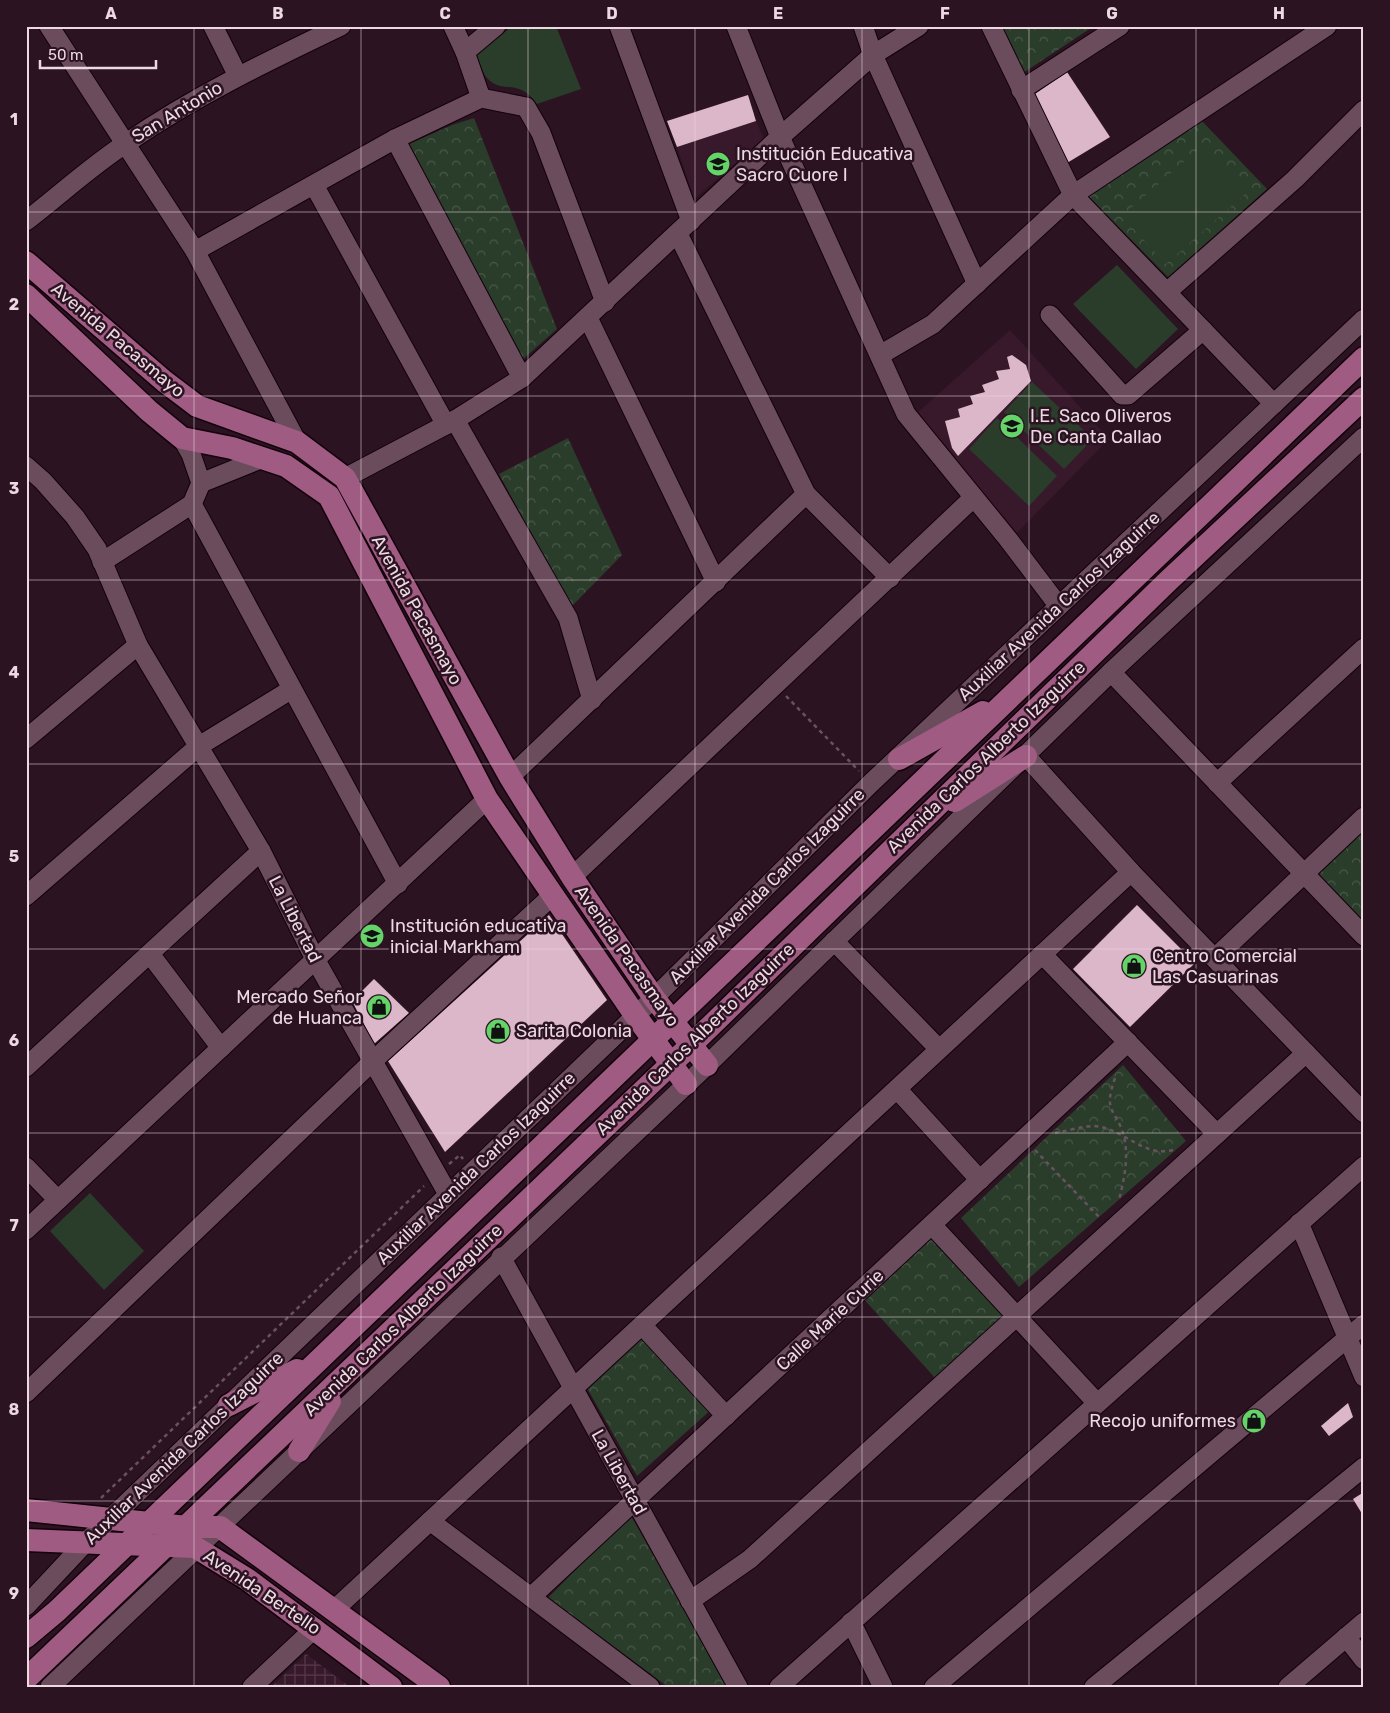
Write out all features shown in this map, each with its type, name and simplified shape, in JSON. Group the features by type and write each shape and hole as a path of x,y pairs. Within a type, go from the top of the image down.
{"main road":[{"name":"Avenida Pacasmayo","path":"26,262 164,381 197,406 298,442 345,478 510,777 572,877 654,998 707,1065"},
{"name":"Avenida Pacasmayo","path":"26,295 149,411 182,438 232,448 286,466 328,496 368,567 487,799 635,1015 686,1084"},
{"path":"69,335 88,315"},
{"name":"Avenida Carlos Alberto Izaguirre","path":"26,1637 57,1611 1012,695 1152,564 1361,357"},
{"name":"Avenida Carlos Alberto Izaguirre","path":"191,1537 349,1371 691,1045 1168,582 1364,398"},
{"path":"368,567 387,556"},
{"path":"1152,564 1168,582"},
{"path":"899,759 1012,695"},
{"path":"916,825 1026,756"},
{"path":"229,1405 318,1360"},
{"path":"299,1451 349,1371"},
{"path":"26,1510 149,1522 191,1537 220,1527"},
{"name":"Avenida Bertello","path":"220,1527 335,1609 439,1687"},
{"name":"Avenida Bertello","path":"26,1540 166,1546 191,1537 315,1628 391,1687"},
{"path":"26,1680 166,1546"}],"street":[{"path":"49,26 195,251 298,442"},
{"path":"213,26 238,76"},
{"name":"San Antonio","path":"26,221 126,142 238,76 341,26"},
{"path":"453,26 465,52 481,98"},
{"path":"465,52 496,26"},
{"path":"619,26 684,227 806,494 890,578"},
{"path":"736,26 780,137 906,414 1008,539 1058,605"},
{"path":"863,26 873,55 977,284"},
{"path":"345,478 450,422 522,378 780,137 873,55 919,26"},
{"path":"991,26 1073,195 1274,404"},
{"path":"1022,90 1120,26"},
{"path":"880,355 933,324 1073,195 1327,26"},
{"path":"195,251 395,138 481,98 521,105 530,110 542,133 605,302"},
{"path":"1167,292 1295,179 1364,110"},
{"path":"395,138 522,378"},
{"path":"314,185 450,422 568,618 592,700"},
{"path":"1050,315 1122,395 1128,395 1203,330"},
{"path":"588,318 716,582"},
{"name":"Auxiliar Avenida Carlos Izaguirre","path":"26,1606 85,1543 654,998 871,783 899,759 1058,605 1364,319"},
{"path":"220,1527 501,1257 707,1065 1111,672 1364,437"},
{"path":"102,562 192,504 201,483 191,454 182,438"},
{"path":"201,483 263,458"},
{"name":"La Libertad","path":"26,466 43,480 75,518 102,562 138,645 261,851 315,960 374,1060 448,1194"},
{"path":"510,777 806,494"},
{"path":"572,877 973,498"},
{"path":"192,504 398,884"},
{"path":"26,739 138,645"},
{"path":"1217,783 1364,648"},
{"path":"1111,672 1364,936"},
{"path":"26,896 199,746 292,690"},
{"path":"1026,756 1131,872 1364,1113"},
{"path":"26,1230 487,799"},
{"path":"1215,958 1364,817"},
{"path":"26,1068 261,851"},
{"path":"335,1609 1131,872"},
{"path":"26,1393 374,1060 553,895"},
{"path":"834,941 939,1049"},
{"path":"150,954 221,1048"},
{"path":"1042,954 1217,1134"},
{"name":"Calle Marie Curie","path":"531,1597 1128,1042"},
{"path":"690,1601 750,1559 1306,1054"},
{"path":"897,1089 980,1180"},
{"path":"779,1687 1364,1166"},
{"path":"26,1167 58,1200"},
{"path":"1299,1223 1364,1377"},
{"path":"932,1225 1097,1403"},
{"name":"La Libertad","path":"501,1257 738,1687"},
{"path":"934,1687 1364,1324"},
{"path":"642,1325 726,1416"},
{"path":"1094,1687 1364,1467"},
{"path":"430,1521 650,1687"},
{"path":"50,1687 191,1537"},
{"path":"851,1622 882,1687"},
{"path":"1288,1687 1364,1622"},
{"path":"252,1687 315,1628"},
{"path":"1346,1638 1364,1660"}],"path":[{"path":"775,685 871,783"},
{"path":"1116,1075 1110,1098 1111,1112 1124,1134 1126,1150 1123,1184 1118,1203"},
{"path":"1054,1133 1093,1126 1124,1134 1153,1152 1170,1151 1180,1148"},
{"path":"1024,1139 1111,1230"},
{"path":"83,1515 437,1174 460,1155 472,1171"}],"shaded area":[{"path":"756,121 764,139 694,199 677,147"},
{"name":"I.E. Saco Oliveros De Canta Callao","path":"1010,330 1109,439 1017,533 916,414"},
{"path":"306,1654 350,1687 271,1687"}],"green space":[{"path":"512,26 556,26 581,89 537,104 524,91 501,86 489,80 476,56"},
{"path":"1002,26 1094,26 1023,73"},
{"path":"474,118 557,329 521,361 407,145 452,125"},
{"path":"1201,120 1267,189 1168,277 1088,196"},
{"path":"1200,148 1245,194 1166,264 1122,216"},
{"path":"1117,265 1178,329 1136,369 1073,304"},
{"path":"1032,382 1093,439 1064,469 1004,412"},
{"path":"997,418 1057,476 1029,506 969,449"},
{"path":"568,438 622,555 571,607 499,474"},
{"path":"1364,826 1364,926 1314,875"},
{"path":"1123,1065 1186,1141 1019,1287 961,1218"},
{"path":"90,1193 144,1251 104,1290 50,1231"},
{"path":"929,1232 1009,1316 937,1380 861,1296"},
{"path":"646,1333 713,1408 637,1476 587,1388"},
{"path":"630,1514 728,1687 668,1687 548,1598"}],"building":[{"path":"1067,72 1110,137 1067,163 1032,96"},
{"path":"748,95 756,121 677,147 667,121"},
{"path":"1012,355 1026,365 1031,381 958,456 952,448 945,421 960,417 958,409 973,404 970,396 985,392 982,385 999,379 996,371 1010,369 1007,357"},
{"name":"Centro Comercial Las Casuarinas","path":"1137,905 1195,963 1130,1027 1073,969"},
{"name":"Sarita Colonia","path":"549,915 607,1000 445,1152 388,1061"},
{"name":"Mercado Señor de Huanca","path":"374,979 409,1013 374,1044 352,1001"},
{"path":"1348,1403 1353,1417 1329,1436 1321,1426"},
{"path":"1364,1492 1364,1517 1353,1499"}],"place":[{"name":"Institución Educativa Sacro Cuore I","path":"718,164"},
{"name":"I.E. Saco Oliveros De Canta Callao","path":"1012,426"},
{"name":"Institución educativa inicial Markham","path":"372,936"},
{"name":"Centro Comercial Las Casuarinas","path":"1134,966"},
{"name":"Mercado Señor de Huanca","path":"379,1007"},
{"name":"Sarita Colonia","path":"498,1031"},
{"name":"Recojo uniformes","path":"1254,1421"}]}
